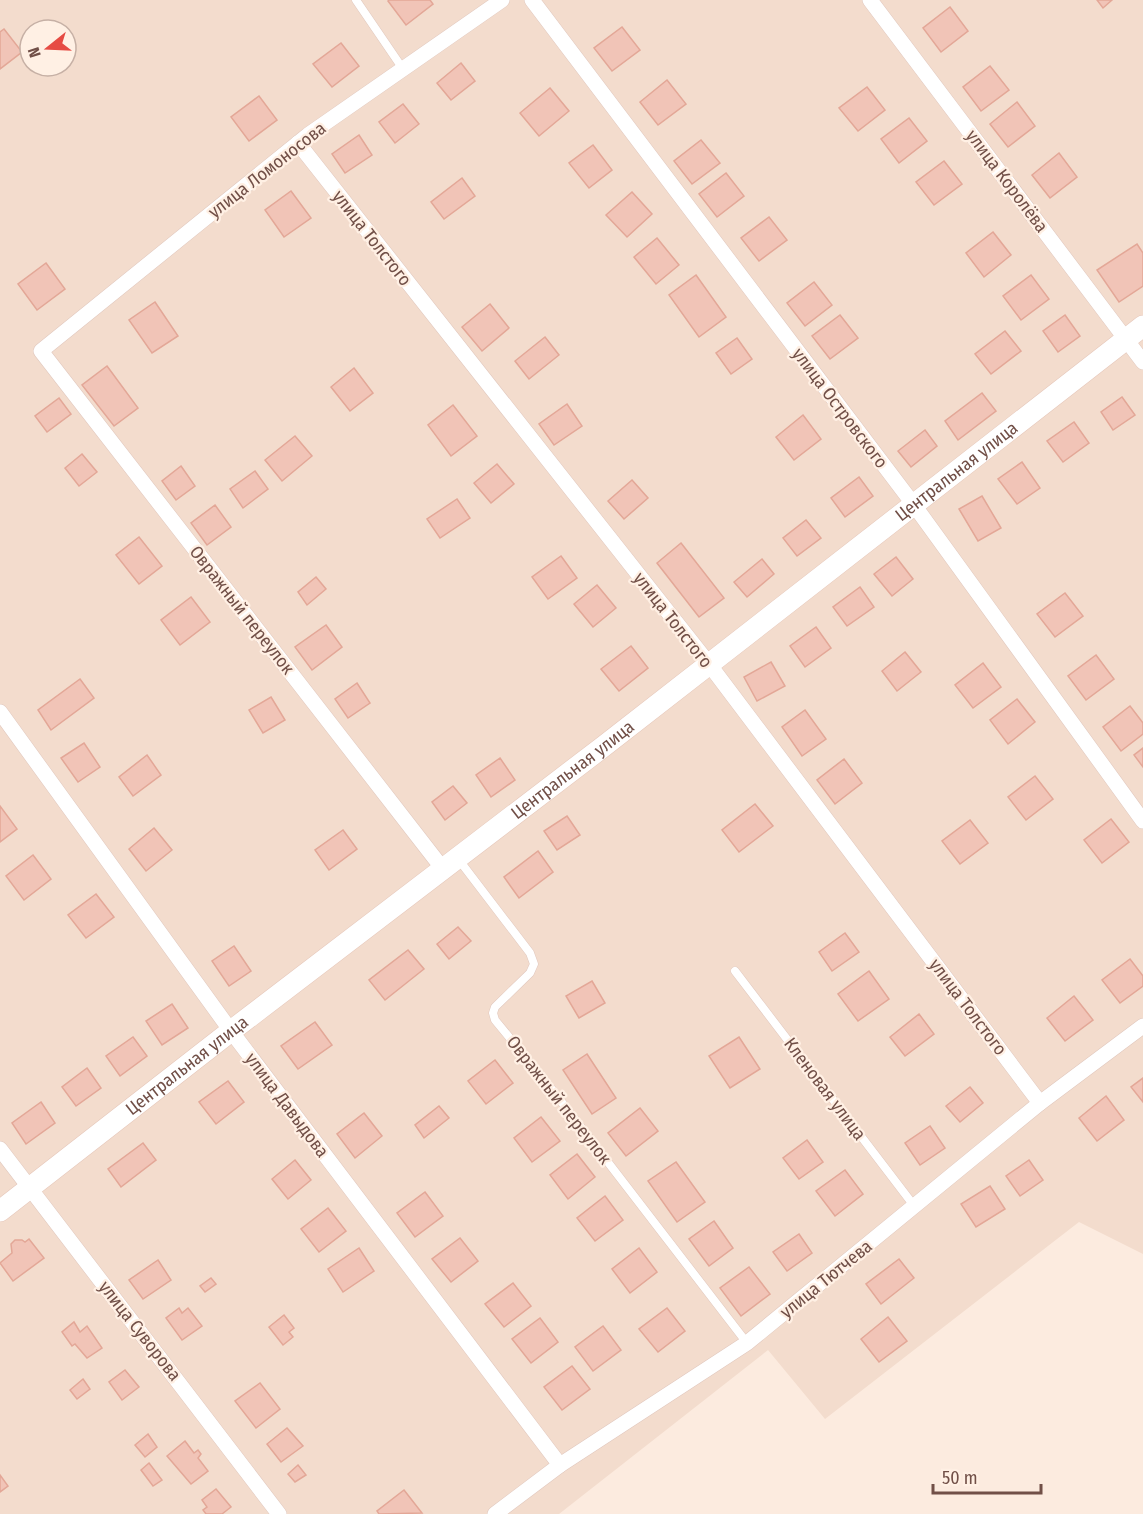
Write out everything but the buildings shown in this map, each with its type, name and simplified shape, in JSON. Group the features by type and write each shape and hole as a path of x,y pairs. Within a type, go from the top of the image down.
{"street":[{"name":"улица Ломоносова","path":"41,351 298,143 502,0"},
{"name":"улица Островского","path":"532,0 914,505 1143,821"},
{"name":"улица Королёва","path":"870,0 1143,362"},
{"name":"улица Толстого","path":"298,143 709,664 1040,1103"},
{"name":"Центральная улица","path":"0,1210 709,664 1143,326"},
{"name":"Овражный переулок","path":"41,351 450,864"},
{"name":"улица Давыдова","path":"0,711 231,1030 560,1465"},
{"name":"улица Тютчева","path":"495,1514 560,1465 747,1342 1040,1103 1143,1026"},
{"name":"улица Суворова","path":"0,1149 279,1514"}],"lane":[{"path":"356,0 403,69"},
{"name":"Овражный переулок","path":"450,864 530,953 534,964 530,973 495,1007 493,1012 495,1020 547,1083 747,1342"},
{"name":"Кленовая улица","path":"735,971 915,1207"}],"shaded area":[{"path":"0,0 1143,0 1143,1254 1079,1222 825,1419 768,1350 559,1514 0,1514"}]}
